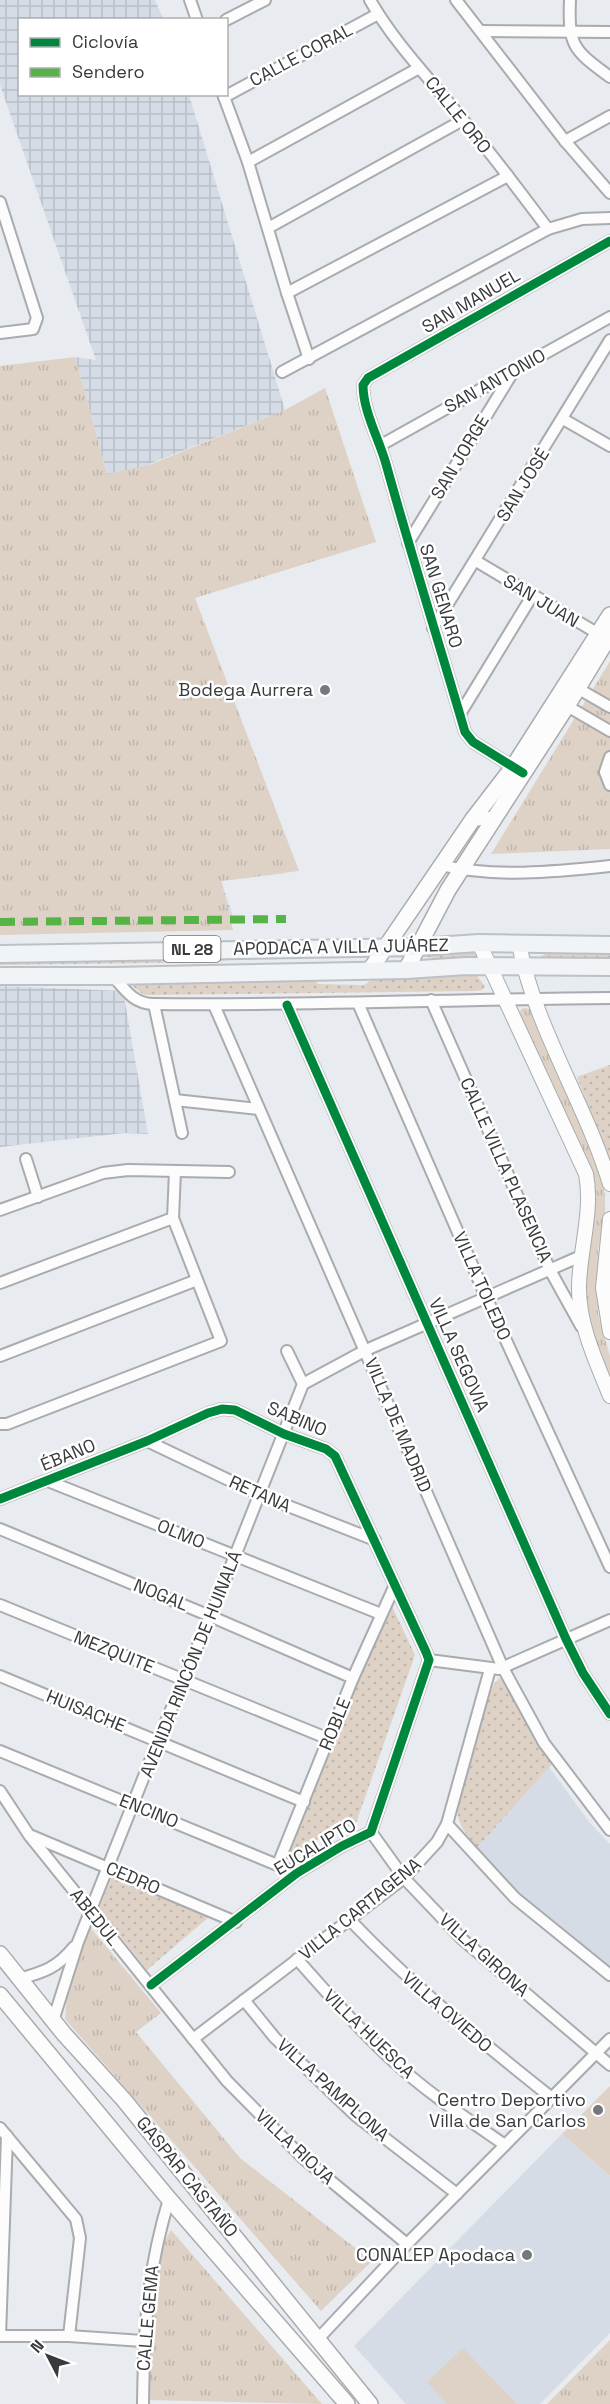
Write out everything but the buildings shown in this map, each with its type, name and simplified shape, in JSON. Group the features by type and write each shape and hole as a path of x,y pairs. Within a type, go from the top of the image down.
{"main road":[{"path":"370,970 473,819 518,770 567,706 605,636 610,615"},
{"path":"406,970 461,870 498,814 518,770 605,636"},
{"path":"473,819 498,814"},
{"name":"APODACA A VILLA JUÁREZ","path":"0,954 184,949 383,948 479,943 610,945"},
{"name":"APODACA A VILLA JUÁREZ","path":"0,976 113,976 489,966 610,967"},
{"name":"GASPAR CASTAÑO","path":"0,1954 64,2034 124,2100 370,2404"},
{"name":"GASPAR CASTAÑO","path":"0,1995 169,2199 347,2404"},
{"path":"48,2052 64,2034"}],"street":[{"path":"190,0 196,18"},
{"path":"228,19 264,0"},
{"name":"CALLE ORO","path":"370,0 419,68 464,120 548,229"},
{"path":"456,0 565,141 610,193"},
{"path":"570,0 569,30 575,46 610,78"},
{"name":"CALLE CORAL","path":"228,94 378,14"},
{"path":"481,31 610,32"},
{"path":"248,162 419,68"},
{"path":"224,96 248,162 309,359"},
{"path":"565,141 610,116"},
{"path":"268,228 464,120"},
{"path":"287,293 508,176"},
{"path":"0,202 37,318 33,329 0,333"},
{"path":"282,372 548,229 582,219 610,218"},
{"name":"SAN MANUEL","path":"364,400 363,384 368,378 610,240"},
{"name":"SAN ANTONIO","path":"381,445 610,317"},
{"name":"SAN JOSÉ","path":"433,628 610,340"},
{"name":"SAN JORGE","path":"408,543 513,371"},
{"name":"SAN GENARO","path":"364,400 381,445 433,628 468,738 518,770"},
{"path":"563,419 610,446"},
{"name":"SAN JUAN","path":"476,561 532,596 605,636"},
{"path":"460,714 532,596"},
{"path":"577,688 610,707"},
{"path":"567,706 610,731"},
{"path":"609,785 605,772 610,758"},
{"path":"440,865 461,870 533,873 610,866"},
{"path":"479,943 586,1174 588,1189 579,1298 586,1337 610,1396"},
{"path":"519,944 533,999 599,1151 610,1184"},
{"path":"113,976 133,998 154,1004 287,1005 431,1000 610,998"},
{"name":"CALLE VILLA PLASENCIA","path":"431,1000 549,1270 586,1337"},
{"name":"VILLA TOLEDO","path":"358,1003 487,1299 610,1567"},
{"path":"154,1004 182,1133"},
{"name":"VILLA DE MADRID","path":"214,1005 503,1668 544,1743 610,1830"},
{"name":"VILLA SEGOVIA","path":"287,1005 566,1639 610,1714"},
{"path":"175,1100 258,1109"},
{"path":"579,1159 599,1151"},
{"path":"26,1159 38,1197"},
{"path":"0,1210 104,1173 128,1170 229,1172"},
{"path":"0,1424 7,1424 219,1343 221,1338 172,1218 175,1171"},
{"path":"0,1283 172,1218"},
{"path":"586,1337 610,1331 603,1288 610,1219"},
{"path":"287,1351 303,1384 366,1350 581,1256"},
{"path":"0,1356 197,1280"},
{"name":"AVENIDA RINCÓN DE HUINALÁ","path":"53,2020 78,1942 158,1741 236,1556 303,1384"},
{"name":"SABINO","path":"147,1441 208,1413 229,1408 284,1434 326,1449 335,1456 394,1585"},
{"name":"ÉBANO","path":"0,1499 147,1441"},
{"name":"RETANA","path":"147,1441 260,1495 375,1540"},
{"name":"OLMO","path":"48,1481 381,1614"},
{"name":"NOGAL","path":"0,1529 353,1678"},
{"path":"394,1585 429,1660 490,1669 503,1668 610,1620"},
{"name":"ROBLE","path":"278,1864 353,1678 394,1585"},
{"name":"MEZQUITE","path":"0,1605 329,1738"},
{"name":"EUCALIPTO","path":"151,1985 297,1873 342,1846 371,1832 429,1660"},
{"name":"VILLA CARTAGENA","path":"193,2039 404,1878 437,1842 447,1824 490,1669"},
{"name":"HUISACHE","path":"0,1677 304,1802"},
{"name":"ENCINO","path":"0,1751 297,1873"},
{"name":"ABEDUL","path":"0,1791 29,1835 193,2039"},
{"path":"447,1824 515,1898 610,1975"},
{"name":"VILLA GIRONA","path":"371,1832 404,1878 462,1939 610,2065"},
{"name":"CEDRO","path":"29,1835 236,1922"},
{"name":"VILLA OVIEDO","path":"349,1919 384,1956 446,2013 552,2098"},
{"name":"AVENIDA RINCÓN DE HUINALÁ","path":"19,1979 46,1971 57,1965 78,1942"},
{"name":"VILLA HUESCA","path":"297,1959 346,2014 393,2061 426,2089 505,2145"},
{"name":"VILLA PAMPLONA","path":"244,2000 275,2038 355,2115 457,2194"},
{"path":"318,2339 407,2244 610,2038"},
{"name":"VILLA RIOJA","path":"193,2039 227,2081 270,2127 303,2158 407,2244"},
{"path":"4,2132 0,2336 69,2336 143,2341"},
{"path":"4,2132 75,2219 80,2238 69,2336"},
{"name":"CALLE GEMA","path":"143,2404 143,2341 147,2294 152,2261 169,2199"}],"shaded area":[{"path":"0,0 155,0 163,18 18,18 18,96 189,96 285,410 149,464 286,873 221,881 234,919 103,912 107,474 75,357 96,360 0,85"},
{"path":"0,986 123,991 148,1134 124,1133 0,1147"},
{"path":"549,1767 590,1823 610,1844 610,1968 521,1899 477,1848"},
{"name":"CONALEP Apodaca","path":"562,2134 610,2176 610,2333 540,2404 406,2404 354,2346"}],"green space":[{"path":"75,357 107,474 149,465 285,410 325,388 376,542 195,598 299,871 221,881 233,930 0,935 0,366"},
{"path":"610,661 610,849 491,854"},
{"path":"610,952 610,958 545,959 541,957 545,953"},
{"path":"420,953 479,953 481,958 439,959 422,956"},
{"path":"0,957 241,957 217,962 0,965"},
{"path":"310,976 318,984 364,985 379,976 477,976 485,986 482,990 475,991 144,995 130,984"},
{"path":"523,1008 531,1009 602,1178 605,1220 598,1249 598,1314 610,1356 610,1385 588,1327 584,1296 594,1205 563,1117 519,1012"},
{"path":"610,1065 610,1164 577,1077"},
{"path":"390,1602 415,1655 356,1823 313,1842 292,1860 285,1856"},
{"path":"499,1678 504,1681 552,1764 477,1848 461,1825 458,1804 471,1752 493,1686"},
{"path":"113,1874 210,1916 147,1970 99,1909"},
{"path":"90,1927 161,2013 136,2032 240,2158 372,2261 321,2311 65,2019 69,1973"},
{"name":"Centro Deportivo Villa de San Carlos","path":"610,2086 610,2176 562,2134"},
{"path":"171,2230 322,2404 147,2400 154,2289 163,2246"},
{"path":"610,2340 610,2404 547,2404"},
{"path":"463,2348 517,2404 447,2404 427,2382"}],"marked path":[{"path":"0,922 286,919"}],"cycle path":[{"path":"523,773 473,742 465,732 386,464 368,415 363,385 368,378 610,241"},
{"path":"287,1005 566,1639 583,1673 610,1714"},
{"path":"0,1499 147,1441 208,1413 222,1409 235,1410 284,1434 326,1449 335,1456 429,1660 371,1832 342,1846 297,1873 151,1985"}],"place":[{"name":"Bodega Aurrera","path":"325,690"},
{"name":"Centro Deportivo Villa de San Carlos","path":"598,2110"},
{"name":"CONALEP Apodaca","path":"527,2255"}]}
